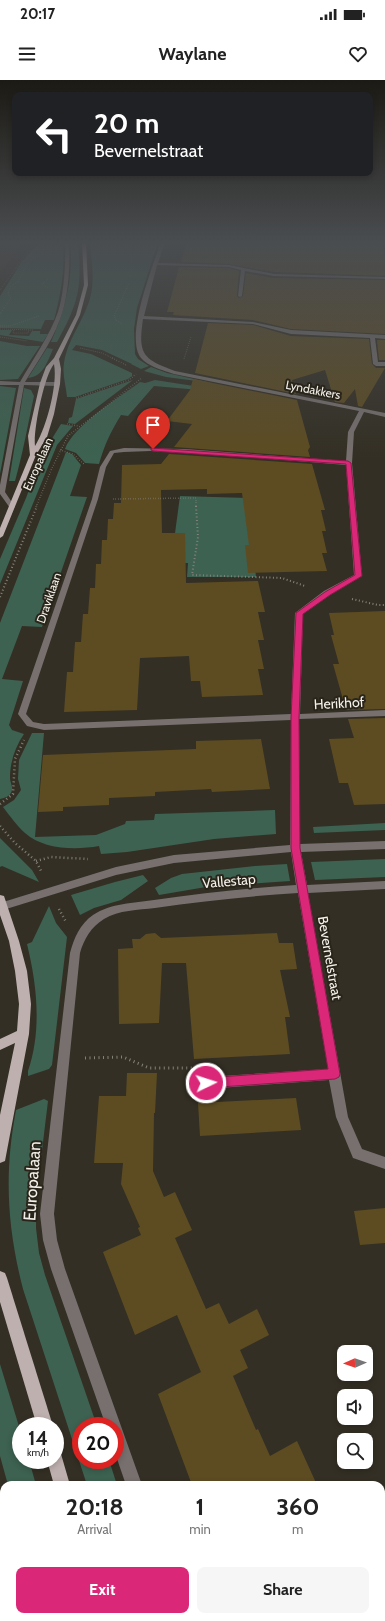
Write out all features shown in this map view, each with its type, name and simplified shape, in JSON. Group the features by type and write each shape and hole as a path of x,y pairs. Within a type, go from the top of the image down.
{"main road":[{"name":"Europalaan","path":"33,456 31,436 43,383 49,367 56,359 78,314"},
{"name":"Europalaan","path":"0,536 33,456 44,437 52,410 57,384 58,369 56,359"},
{"path":"0,1157 3,1131 23,1034 26,1004 21,971 2,902"},
{"path":"0,1045 23,1034"},
{"path":"0,1278 42,1417"},
{"path":"58,1469 61,1481"}],"street":[{"name":"Europalaan","path":"12,507 2,492 22,383 53,330 59,314"},
{"path":"141,314 141,354 156,365 180,373"},
{"path":"140,317 253,323 291,332 385,337"},
{"path":"372,336 376,364 385,364"},
{"name":"Lyndakkers","path":"180,373 385,416"},
{"path":"0,383 57,384"},
{"name":"Herikhof","path":"295,848 295,718 299,613 327,593 358,576 348,463 351,432 362,411"},
{"name":"Draviklaan","path":"30,724 22,714 95,499 103,468 108,456 114,450 153,449 348,463"},
{"name":"Herikhof","path":"295,718 385,713"},
{"path":"30,724 44,727 295,718"},
{"name":"Vallestap","path":"2,902 116,871 174,859 295,848 385,845"},
{"name":"Bevernelstraat","path":"295,848 342,1117 358,1154 385,1163"},
{"name":"Vallestap","path":"84,932 92,921 103,914 117,909 170,901 302,889 385,885"},
{"name":"Europalaan","path":"84,932 78,942 75,953 47,1214 50,1240 58,1269 111,1417"},
{"path":"206,1083 335,1074"},
{"path":"124,1456 133,1481"}],"path":[{"path":"0,326 10,326 43,314"},
{"path":"115,314 114,316 119,322 140,327"},
{"path":"180,373 196,320"},
{"path":"0,329 35,330"},
{"path":"14,330 13,333 28,333 29,330"},
{"path":"0,337 30,342"},
{"path":"76,398 129,380 138,371 156,365"},
{"name":"Europalaan","path":"0,597 60,450 68,436 78,426 147,374"},
{"path":"64,421 64,424 78,426"},
{"path":"60,450 73,454 83,465 103,468"},
{"path":"95,499 196,498 198,537 192,575 282,578 327,593 378,605 385,605"},
{"path":"0,804 13,794 15,759 30,724"},
{"path":"36,861 51,857 84,858 116,871"},
{"path":"65,1055 94,1060 125,1057 133,1063 149,1068 194,1068 206,1083"}],"green space":[{"path":"0,314 56,314 54,320 45,320 41,329 0,328"},
{"path":"61,314 71,314 57,342 51,342 56,330"},
{"path":"84,314 136,314 134,329 135,354 138,359 149,366 141,369 102,350 76,345 72,350 91,354 132,373 132,376 128,379 75,397 67,397 63,371 66,353"},
{"path":"0,330 12,330 9,335 29,336 32,331 40,331 40,334 48,334 43,342 0,335"},
{"path":"0,341 27,346 40,346 18,379 0,380"},
{"path":"47,348 53,349 44,368 38,374 28,378"},
{"path":"151,367 167,373 212,383 166,377 144,371"},
{"path":"133,380 75,424 68,423 69,418 72,417 76,399"},
{"path":"155,380 213,389 211,391 154,386 128,416 121,415 108,439 99,464 85,463 76,453 65,449 77,431 98,412 140,382 145,383"},
{"path":"0,386 16,388 0,474"},
{"path":"24,388 31,390 34,396 15,481 9,481"},
{"path":"61,424 73,426 57,445 0,584 0,559 26,498 42,455"},
{"path":"66,452 72,454 81,465 70,496 87,497 42,627 22,626 2,679 23,681 9,725 12,730 24,734 18,744 12,760 10,772 12,787 11,792 8,796 0,799 0,623"},
{"path":"180,496 248,498 256,577 187,577 188,563 171,563"},
{"path":"32,733 44,733 35,837 96,835 125,824 126,821 154,820 155,814 275,810 276,834 214,839 127,852 101,854 99,846 70,848 51,846 41,843 25,833 3,807 14,800 21,790 18,779 19,760"},
{"path":"385,823 385,830 314,833 313,827"},
{"path":"0,838 32,870 39,882 2,866 0,867"},
{"path":"385,859 385,877 315,880 311,862"},
{"path":"287,864 290,881 206,887 159,895 155,888 171,878 182,874"},
{"path":"143,875 148,881 121,900 94,908 80,915 71,895 115,882"},
{"path":"49,906 56,923 67,937 52,1065 49,1069 28,1076 35,1040 36,1008 33,975 27,944 32,942"},
{"path":"44,1099 48,1101 36,1200 36,1228 39,1253 45,1275 94,1417 72,1417 72,1439 23,1289 13,1244 9,1200 12,1133 16,1110"},
{"path":"0,1364 16,1417 12,1417 12,1469 32,1469 35,1481 7,1481 0,1456"},
{"path":"82,1469 112,1469 116,1481 86,1481"}],"building":[{"path":"385,314 385,334 291,329 253,320 173,315"},
{"path":"208,323 253,325 291,336 369,339 372,364 376,368 385,368 362,407 358,406 355,389 344,403 335,402 325,370 292,380 296,394 195,373"},
{"path":"377,340 385,340 385,360 379,360"},
{"path":"193,379 297,400 310,447 308,450 310,457 174,447 192,424 167,421 190,390"},
{"path":"169,454 312,464 325,510 321,510 326,531 322,531 327,553 322,553 327,571 248,573 245,545 249,545 242,493 207,494 207,489 161,490 162,533 185,533 186,583 258,581 265,612 258,612 264,640 258,640 264,669 258,669 263,695 202,697 200,681 191,681 189,656 140,658 137,710 64,712 67,672 73,672 75,642 81,642 83,614 88,614 90,588 95,588 96,564 101,564 102,540 107,540 108,519 113,519 114,503 121,503 122,465 161,464"},
{"path":"385,611 385,709 346,710 333,664 339,664 331,635 334,635 329,613"},
{"path":"385,718 385,804 354,805 348,783 339,783 329,739 354,738 348,719"},
{"path":"261,739 270,789 212,792 211,789 155,792 155,796 109,798 109,805 63,807 63,811 38,812 43,755 196,749 196,741"},
{"path":"155,933 161,938 277,933 279,943 293,943 297,969 280,970 290,1017 285,1017 290,1054 194,1059 186,963 162,963 159,1023 119,1024 118,949 133,948 132,939 140,939 146,934"},
{"path":"127,1073 157,1073 154,1113 153,1171 164,1197 175,1192 192,1230 175,1238 206,1309 219,1303 229,1324 257,1309 269,1335 240,1350 248,1368 233,1376 256,1430 258,1429 270,1456 297,1441 315,1481 191,1481 158,1394 201,1372 177,1315 135,1335 103,1252 141,1235 138,1228 140,1227 121,1184 123,1163 94,1163 99,1096 126,1096"},
{"path":"296,1098 301,1130 200,1136 198,1103"},
{"path":"385,1208 385,1243 360,1245 354,1211"}],"route":[{"path":"153,449 348,463 358,576 327,593 299,613 295,718 295,848 335,1074 206,1083"}]}
